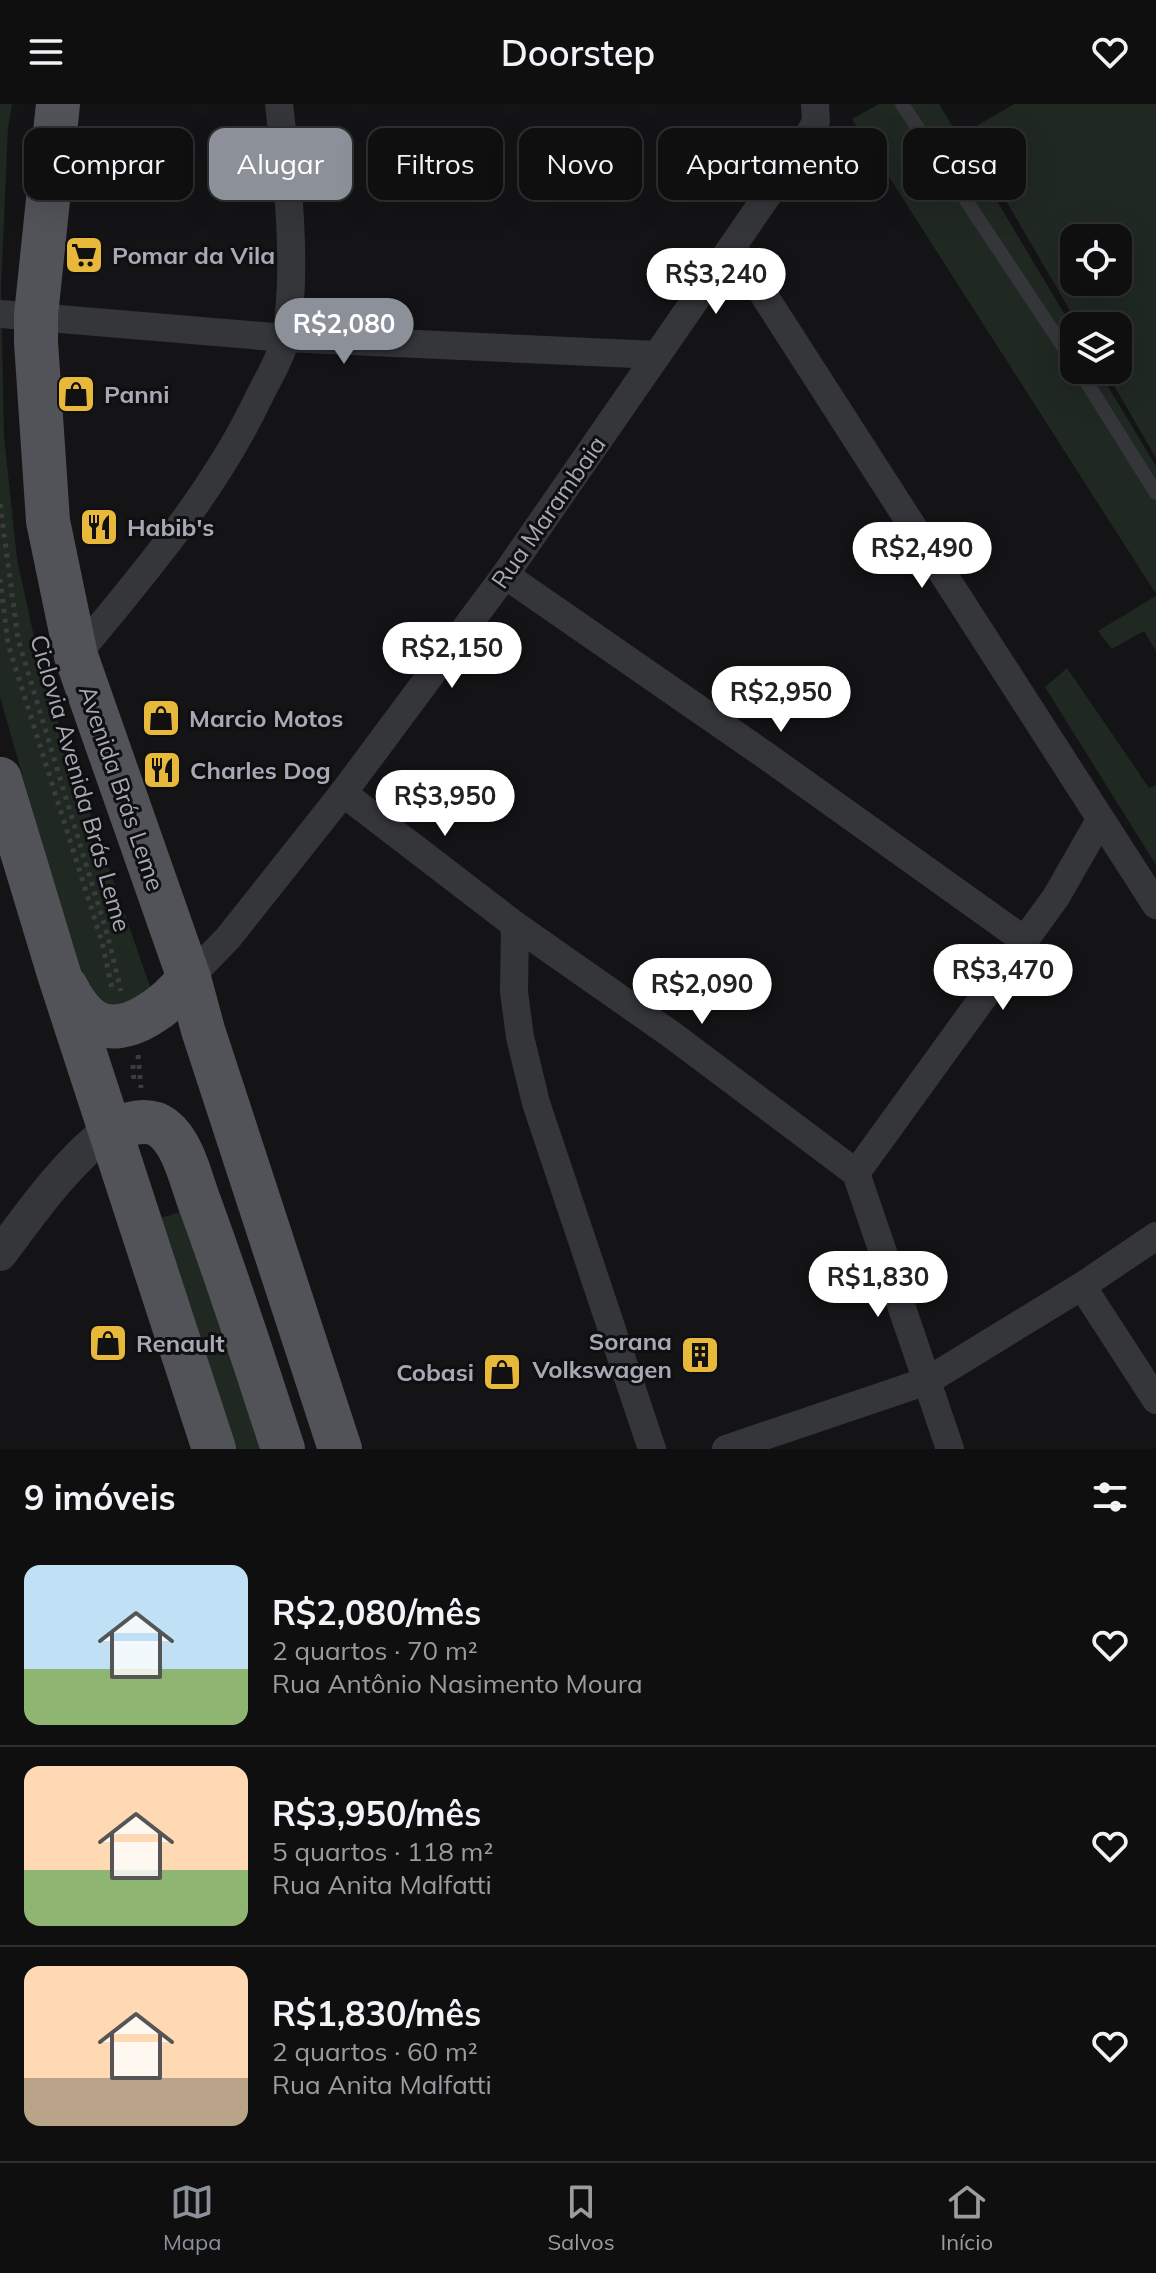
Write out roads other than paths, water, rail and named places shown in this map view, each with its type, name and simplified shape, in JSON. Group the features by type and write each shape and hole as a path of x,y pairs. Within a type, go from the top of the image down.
{"main road":[{"name":"Avenida Brás Leme","path":"56,107 18,315 48,521 76,656 189,978 340,1449"},
{"path":"0,779 59,974 214,1449"},
{"path":"59,974 86,1015 105,1025 124,1024 166,1005 189,978"},
{"path":"110,1129 154,1122 165,1129 177,1146 217,1249 283,1449"}],"street":[{"path":"76,656 176,533 228,459 285,338 290,274 288,192 279,104"},
{"name":"Rua Marambaia","path":"189,978 228,938 343,793 505,575 808,137 820,105"},
{"path":"733,247 1156,905"},
{"path":"18,315 285,338 657,355"},
{"path":"505,575 1024,940"},
{"path":"343,793 515,925 672,1035 856,1173 950,1449"},
{"path":"856,1173 1070,876 1100,820"},
{"path":"515,925 514,992 520,1037 536,1103 652,1449"},
{"path":"2,1248 82,1151 110,1129"},
{"path":"726,1449 927,1381 1082,1286 1156,1236"},
{"path":"1082,1286 1156,1400"}],"lane":[{"path":"902,104 1060,342"},
{"path":"1088,384 1156,493"}],"place":[{"name":"Pomar da Vila","path":"84,255"},
{"name":"Panni","path":"76,394"},
{"name":"Habib's","path":"99,527"},
{"name":"Marcio Motos","path":"161,718"},
{"name":"Charles Dog","path":"162,770"},
{"name":"Renault","path":"108,1343"},
{"name":"Sorana Volkswagen","path":"700,1355"},
{"name":"Cobasi","path":"502,1372"}]}
